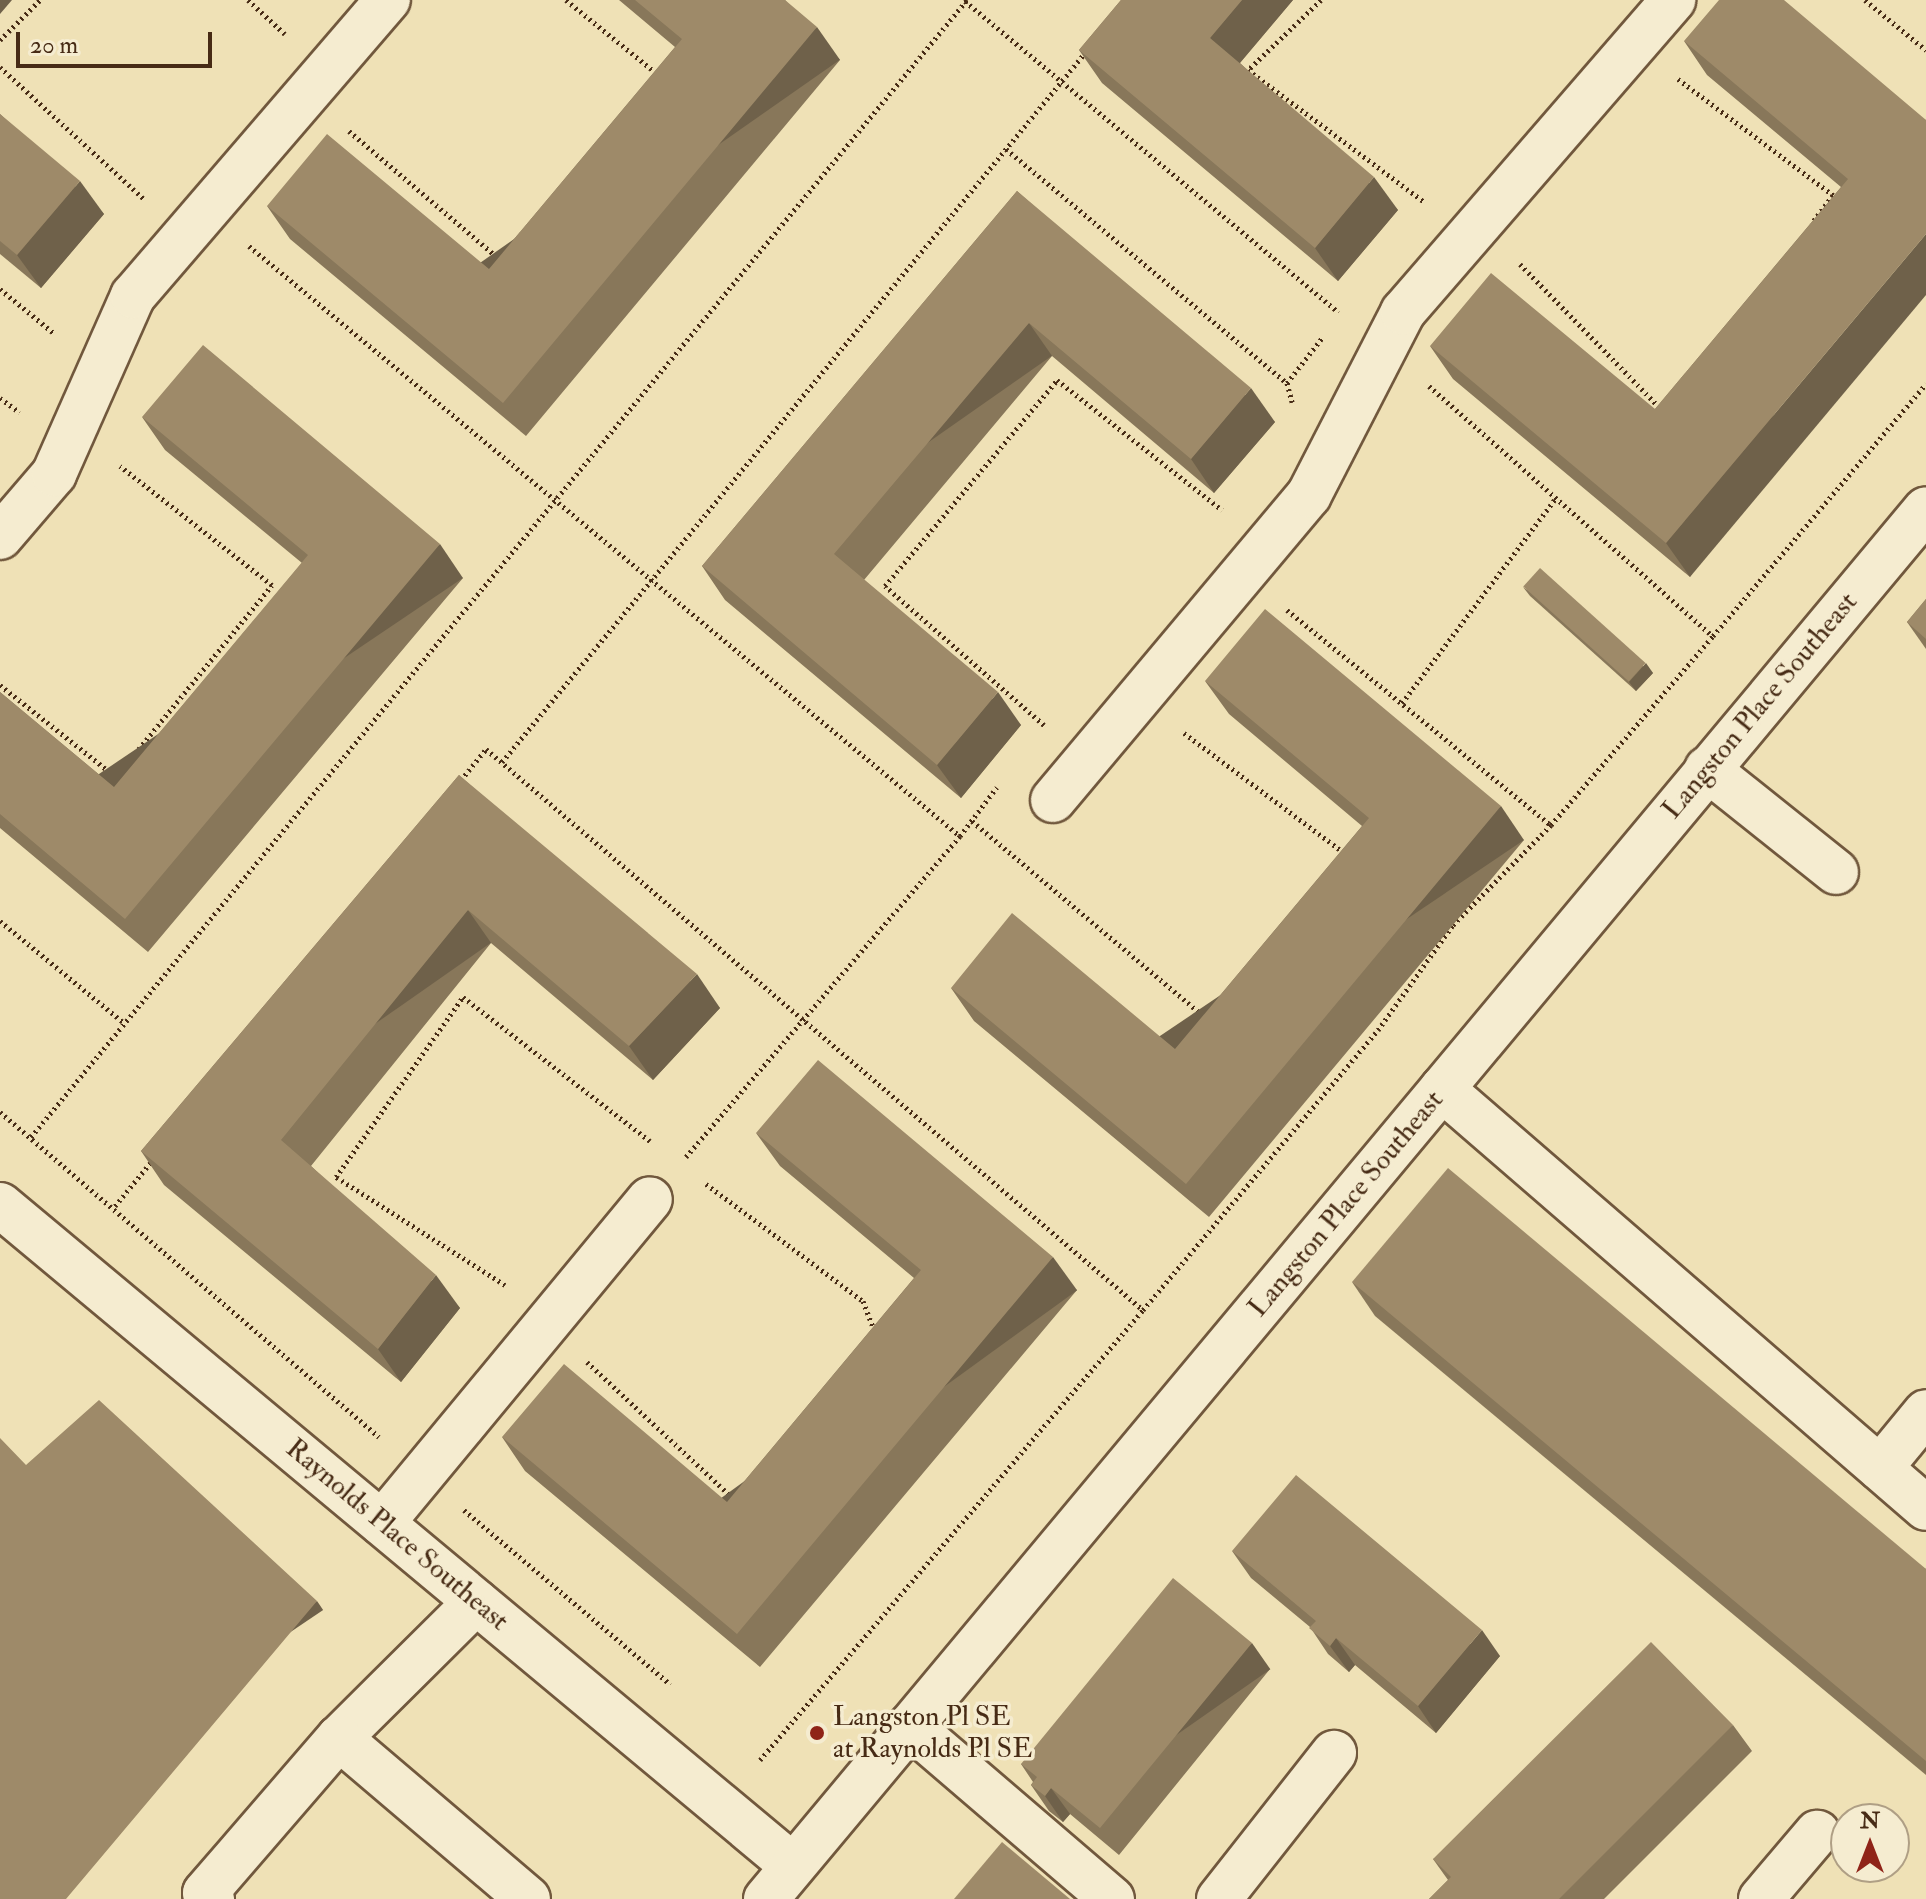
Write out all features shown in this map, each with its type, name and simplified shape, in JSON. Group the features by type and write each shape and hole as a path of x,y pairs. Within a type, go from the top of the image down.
{"street":[{"path":"0,537 54,474 133,296 388,0"},
{"path":"1053,800 1309,495 1403,312 1673,0"},
{"name":"Langston Place Southeast","path":"766,1899 1926,509"},
{"path":"1707,769 1836,872"},
{"path":"1442,1089 1926,1508"},
{"path":"382,1523 650,1199"},
{"name":"Raynolds Place Southeast","path":"0,1205 793,1866"},
{"path":"1880,1468 1926,1412"},
{"path":"212,1899 205,1893 339,1738 411,1658 476,1602"},
{"path":"910,1726 1112,1899"},
{"path":"339,1738 528,1899"},
{"path":"1219,1899 1334,1753"},
{"path":"1761,1899 1817,1833"}],"path":[{"path":"0,40 40,0"},
{"path":"566,0 665,80 655,92"},
{"path":"31,1137 966,0 1340,314"},
{"path":"1321,0 1248,70 1434,210"},
{"path":"1865,0 1926,50"},
{"path":"502,762 1091,46"},
{"path":"0,67 148,203"},
{"path":"1670,74 1833,195 1805,231"},
{"path":"336,120 509,268 519,256"},
{"path":"1006,149 1287,383 1297,419"},
{"path":"239,237 960,836"},
{"path":"1513,256 1666,414 1675,402"},
{"path":"0,289 55,334"},
{"path":"1287,383 1351,303"},
{"path":"51,349 55,334 66,322"},
{"path":"1418,376 1713,636"},
{"path":"1035,736 1044,724 885,586 1057,380 1222,510 1233,499"},
{"path":"751,1752 766,1759 1378,1030 1453,925 1551,825 1926,384"},
{"path":"0,685 116,777 272,585 114,461"},
{"path":"1402,703 1556,498"},
{"path":"1274,598 1551,825"},
{"path":"1171,724 1351,857 1340,869"},
{"path":"456,786 486,749 1143,1310"},
{"path":"680,1164 800,1016 960,836 1008,773"},
{"path":"972,821 1203,1019 1214,1007"},
{"path":"0,921 124,1023"},
{"path":"0,1112 115,1206 422,1475"},
{"path":"115,1206 155,1157"},
{"path":"460,1506 678,1690"}],"building":[{"path":"635,0 785,0 817,27 503,403 267,206 327,134 489,269 682,39"},
{"path":"1121,0 1242,0 1210,38 1374,177 1315,248 1079,50"},
{"path":"1719,0 1784,0 1926,120 1926,234 1666,543 1430,346 1491,273 1655,409 1848,179 1684,41"},
{"path":"0,114 80,181 17,255 0,241"},
{"path":"1017,191 1251,388 1191,459 1029,323 834,554 998,692 937,765 702,566"},
{"path":"203,345 440,544 125,919 0,814 0,692 114,787 308,555 142,417"},
{"path":"1540,568 1646,663 1629,682 1523,587"},
{"path":"1926,599 1926,639 1907,622"},
{"path":"1265,609 1501,806 1186,1184 951,988 1012,913 1175,1049 1369,818 1205,681"},
{"path":"459,775 697,974 629,1046 468,910 281,1140 436,1275 378,1349 141,1151"},
{"path":"818,1060 1053,1257 737,1634 502,1437 564,1364 727,1502 921,1270 756,1133"},
{"path":"1448,1168 1926,1569 1926,1761 1352,1282"},
{"path":"99,1400 317,1601 66,1899 0,1899 0,1438 26,1465"},
{"path":"1296,1475 1482,1630 1418,1706 1336,1638 1330,1646 1309,1628 1316,1621 1232,1551"},
{"path":"1173,1578 1252,1643 1100,1828 1051,1788 1045,1796 1031,1785 1037,1777 1021,1764"},
{"path":"1651,1642 1733,1725 1559,1899 1429,1899 1451,1877 1433,1859"},
{"path":"1002,1842 1070,1899 954,1899"}],"place":[{"name":"Langston Pl SE at Raynolds Pl SE","path":"817,1733"}]}
